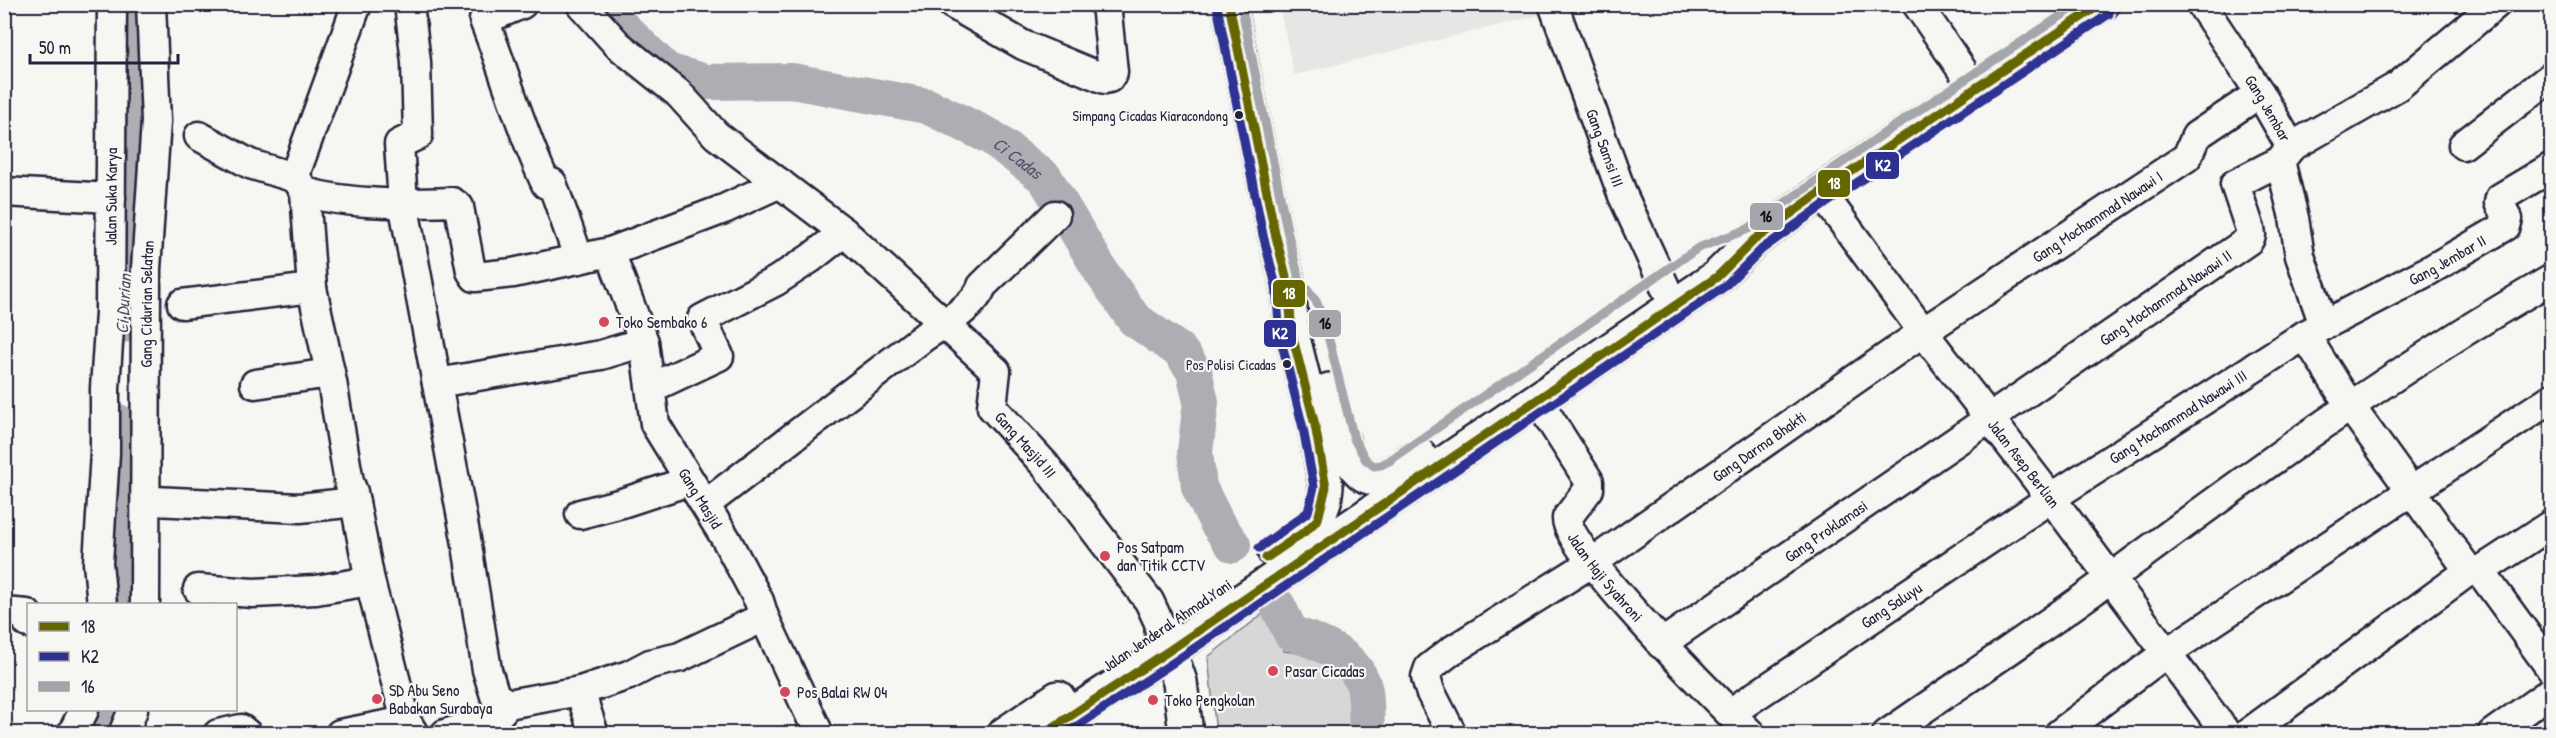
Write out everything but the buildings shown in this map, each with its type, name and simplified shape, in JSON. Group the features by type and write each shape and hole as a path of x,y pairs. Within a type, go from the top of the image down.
{"main road":[{"path":"1229,4 1275,233 1288,284"},
{"name":"Jalan Jenderal Ahmad Yani","path":"1005,734 1166,639 1537,399 1717,277 1754,240 1821,192 2102,4"},
{"name":"Jalan Jenderal Ahmad Yani","path":"1288,284 1306,307 1343,443 1357,468 1370,478 1378,478 1395,471 1705,258 1754,240"},
{"name":"Jalan Jenderal Ahmad Yani","path":"1042,734 1318,519 1326,487 1315,425 1292,334 1288,284"},
{"path":"1166,639 1180,682 1186,734"}],"street":[{"name":"Jalan Suka Karya","path":"102,603 98,563 105,453 123,391 110,313 111,4"},
{"name":"Gang Cidurian Selatan","path":"145,603 123,391 147,216 156,121 151,4"},
{"path":"340,734 410,727 370,581 349,482 312,288 297,169 357,4"},
{"path":"409,4 416,62 418,135 399,144 403,202 438,383 487,670 495,696 508,704"},
{"path":"522,4 484,20 506,73 513,102 518,110 534,158 546,184 552,183 579,259"},
{"path":"952,4 1023,45 1105,79 1109,78 1113,72 1106,4"},
{"name":"Gang Samsi III","path":"1553,4 1623,196 1665,286"},
{"path":"1917,4 1975,89"},
{"name":"Gang Jembar","path":"2201,4 2260,93 2286,154 2300,256 2315,330 2350,406 2410,490 2475,571 2551,674"},
{"path":"2286,154 2398,86 2496,4"},
{"name":"Gang Masjid III","path":"599,11 618,45 678,93 716,135 844,232 996,371 992,407 1045,465 1149,601 1166,639"},
{"path":"2463,145 2552,76"},
{"name":"Gang Mochammad Nawawi I","path":"1923,332 2187,157 2196,136 2260,93"},
{"path":"199,136 250,164 327,198 457,204 471,272 475,277 513,273 610,252 724,209 780,183"},
{"name":"Gang Mochammad Nawawi II","path":"1989,417 2249,240 2252,235 2235,184 2286,154"},
{"name":"Gang Jembar II","path":"2315,330 2430,270 2506,226 2508,219 2499,202 2500,198 2552,167"},
{"path":"4,192 112,207 147,216"},
{"name":"Jalan Asep Berlian","path":"1821,192 1923,332 2051,498 2166,653 2230,733"},
{"path":"706,504 925,336 946,323 974,299 982,286 1055,215"},
{"path":"651,388 719,356 702,319 776,282 844,232"},
{"name":"Gang Masjid","path":"610,252 644,342 656,424 689,481 706,504 759,601 764,617 819,734"},
{"path":"1887,734 2111,578 2154,544 2350,406 2471,326 2552,279"},
{"path":"182,304 312,288"},
{"name":"Gang Mochammad Nawawi III","path":"2051,498 2315,330"},
{"name":"Gang Darma Bhakti","path":"1452,734 1430,691 1426,677 1429,668 1451,651 1593,562 1923,332"},
{"path":"438,383 601,355 644,342"},
{"path":"255,384 330,373"},
{"path":"2059,734 2166,653 2552,398"},
{"name":"Jalan Haji Syahroni","path":"1537,399 1589,481 1589,489 1567,518 1566,523 1593,562 1661,644 1751,734"},
{"name":"Gang Proklamasi","path":"1661,644 1989,417"},
{"path":"580,514 689,481"},
{"name":"Gang Saluyu","path":"1730,713 2051,498"},
{"path":"154,501 300,508 355,502"},
{"path":"2230,733 2475,571 2552,524"},
{"path":"198,589 253,593 316,590 370,581"},
{"path":"4,612 27,614"},
{"path":"446,734 488,720 499,714 508,704 580,691 630,675 650,664 680,657 764,617"},
{"path":"2492,734 2551,674"},
{"path":"580,691 594,734"},
{"path":"123,734 133,711"},
{"path":"218,734 241,729 247,734"}],"shaded area":[{"path":"1546,4 1549,13 1294,75 1279,5"},
{"name":"Pasar Cicadas","path":"1264,613 1284,651 1321,656 1378,696 1361,723 1364,733 1216,733 1208,657"}],"waterway":[{"name":"Ci Durian","path":"122,325 130,163 126,4"},
{"name":"Ci Cadas","path":"598,4 667,71 706,82 792,81 927,106 991,137 1045,178 1102,273 1134,319 1180,351 1194,371 1201,402 1195,452 1199,487 1217,523 1233,545"},
{"name":"Ci Durian","path":"118,422 118,603"},
{"name":"Ci Cadas","path":"1278,606 1291,633 1314,641 1337,653 1355,669 1365,691 1367,734"},
{"name":"Ci Durian","path":"87,734 103,711"}],"transit line":[{"name":"18","path":"1229,4 1275,233 1288,284 1292,334 1315,425 1326,487 1318,519 1307,530 1266,558"},
{"name":"16","path":"1241,4 1299,279 1316,301 1325,324 1354,439 1366,460 1374,466 1389,461 1698,248 1748,229 1883,134 2079,4"},
{"name":"18","path":"1043,734 1717,277 1754,240 1821,192 2101,4"},
{"name":"K2","path":"1217,6 1263,235 1276,286 1280,336 1303,428 1314,487 1308,512 1259,548"},
{"name":"K2","path":"1065,734 1724,287 1762,249 1828,202 2109,14"}],"place":[{"name":"Simpang Cicadas Kiaracondong","path":"1239,115"},
{"name":"Toko Sembako 6","path":"604,322"},
{"name":"Pos Polisi Cicadas","path":"1287,364"},
{"name":"Pos Satpam dan Titik CCTV","path":"1105,556"},
{"name":"Pasar Cicadas","path":"1273,671"},
{"name":"Pos Balai RW 04","path":"785,692"},
{"name":"SD Abu Seno Babakan Surabaya","path":"377,699"},
{"name":"Toko Pengkolan","path":"1153,700"}]}
